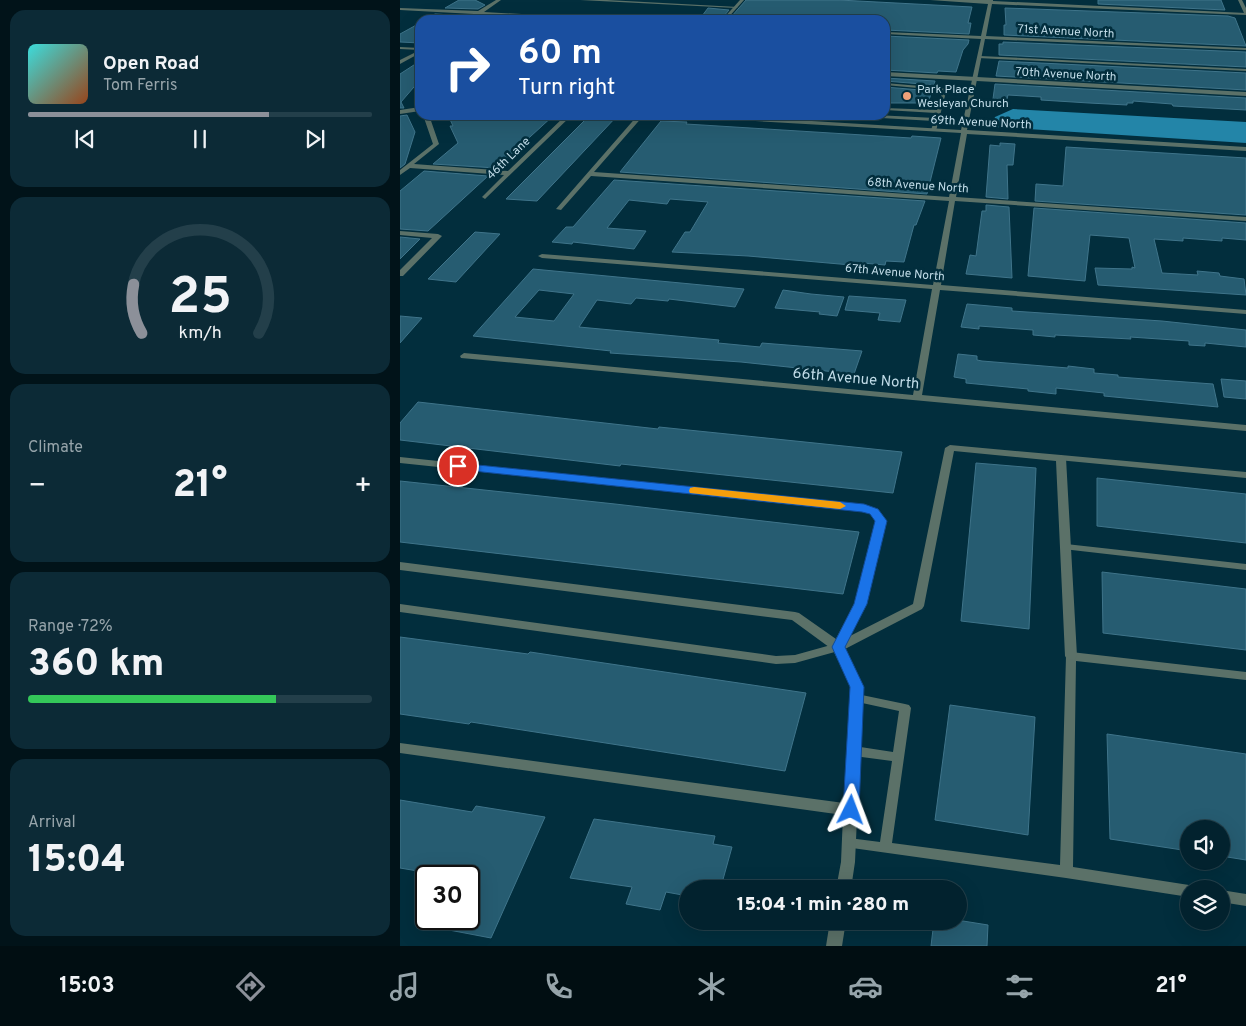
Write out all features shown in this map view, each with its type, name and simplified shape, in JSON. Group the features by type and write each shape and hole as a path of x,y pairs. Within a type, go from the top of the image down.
{"street":[{"path":"477,15 499,0"},
{"path":"729,15 742,0"},
{"path":"932,0 1246,13 1240,0"},
{"path":"917,398 964,132 991,1"},
{"path":"400,9 523,15"},
{"name":"71st Avenue North","path":"890,32 1246,49"},
{"path":"400,48 415,50"},
{"path":"400,62 415,53"},
{"name":"70th Avenue North","path":"890,74 1246,94"},
{"path":"400,112 415,110"},
{"path":"400,173 436,144 428,120"},
{"name":"46th Lane","path":"485,197 564,120"},
{"path":"559,209 637,120"},
{"name":"69th Avenue North","path":"795,120 1246,149"},
{"path":"409,166 508,173"},
{"name":"68th Avenue North","path":"590,174 1246,219"},
{"path":"400,234 438,236 400,274"},
{"name":"67th Avenue North","path":"542,256 1246,312"},
{"name":"66th Avenue North","path":"464,356 1246,428"},
{"path":"838,647 918,606 950,448 1061,458 1071,656"},
{"path":"400,460 864,508 874,512 881,521 860,604 838,647"},
{"path":"400,566 796,616 838,647 857,687 849,843 844,880"},
{"path":"400,748 851,810"},
{"path":"834,946 837,930"}],"lane":[{"path":"582,0 736,7"},
{"path":"980,57 1246,70"},
{"path":"890,84 942,89 944,92 934,130"},
{"path":"890,109 939,112"},
{"path":"890,117 937,120"},
{"path":"1061,458 1246,475"},
{"path":"1066,547 1246,567"},
{"path":"400,608 776,660 795,659 838,647"},
{"path":"1066,872 1071,656 1246,676"},
{"path":"856,698 905,708 885,848"},
{"path":"854,751 898,757"},
{"path":"849,843 1066,872 1180,890"},
{"path":"1230,897 1246,900"}],"water":[{"path":"1013,109 1246,122 1246,143 995,127 993,122 995,117"}],"building":[{"path":"459,0 475,0 485,5 478,9 445,8"},
{"path":"746,0 839,0 972,7 968,23 971,23 969,34 890,30 890,15 733,15"},
{"path":"1098,0 1221,0 1225,10 1098,4"},
{"path":"708,8 729,10 725,15 703,15"},
{"path":"1005,8 1228,16 1235,18 1246,46 1004,35 1004,25 1006,25"},
{"path":"415,26 415,43 400,42 400,34"},
{"path":"890,36 969,40 963,50 956,72 938,71 937,73 890,70"},
{"path":"1003,42 1246,52 1246,67 999,55 999,44 1003,44"},
{"path":"999,61 1246,73 1246,90 996,76"},
{"path":"415,64 415,86 401,102 404,108 400,108 400,74"},
{"path":"890,78 935,81 934,85 890,81"},
{"path":"995,84 1246,98 1246,110 1173,106 1172,104 1133,101 1133,103 1127,103 1127,105 1041,100 1041,97 1008,95 1007,99 993,99"},
{"name":"Park Place Wesleyan Church","path":"890,87 932,91 928,103 890,103"},
{"path":"407,115 415,132 405,164 400,168 400,116"},
{"path":"450,120 549,120 496,168 433,164 458,143 450,126 453,126"},
{"path":"585,120 613,120 537,201 506,199"},
{"path":"661,121 911,138 912,136 941,138 927,194 620,172"},
{"path":"1000,143 1015,144 1013,165 1007,165 1008,199 986,197 990,145 1000,146"},
{"path":"1066,147 1246,158 1246,215 1035,201 1036,184 1063,186"},
{"path":"424,171 488,176 428,231 400,229 400,191"},
{"path":"614,180 925,201 916,225 914,225 904,262 886,261 885,265 852,262 851,265 748,256 672,252 685,232 690,232 708,202 670,199 667,204 629,200 607,228 646,231 634,249 573,242 572,244 552,242 566,227 573,227"},
{"path":"986,205 1009,207 1012,278 966,274 970,255 976,256 982,211 986,211"},
{"path":"1034,208 1246,223 1246,240 1222,238 1222,241 1183,238 1183,241 1154,239 1162,273 1198,275 1197,271 1219,273 1220,276 1244,279 1246,295 1098,285 1095,268 1135,268 1129,238 1090,235 1085,281 1028,276"},
{"path":"475,232 500,234 456,282 428,279"},
{"path":"400,237 420,239 400,259"},
{"path":"533,269 744,289 735,307 669,299 668,301 636,298 631,304 597,300 579,327 719,340 718,343 760,347 762,343 862,351 854,374 741,362 610,353 611,351 473,336","holes":["539,290 574,294 554,321 515,317"]},
{"path":"783,290 844,297 837,316 819,314 820,312 775,308"},
{"path":"849,296 906,300 900,322 878,320 880,313 845,310"},
{"path":"967,304 1012,308 1012,311 1162,321 1246,330 1246,347 1205,343 1205,346 1189,345 1189,341 1130,337 1131,339 1055,335 1055,337 1033,335 1033,330 979,326 979,329 961,327"},
{"path":"400,316 422,318 400,343"},
{"path":"958,354 977,356 977,360 982,361 1094,369 1094,373 1118,375 1118,377 1213,384 1218,407 1104,396 1104,393 1056,388 1056,394 1028,391 1028,389 966,383 966,379 954,377"},
{"path":"1221,379 1246,381 1246,399 1224,397"},
{"path":"418,402 658,429 659,427 902,452 893,493 621,464 620,466 400,440 400,423"},
{"path":"976,463 1036,468 1029,629 961,621"},
{"path":"1097,478 1246,494 1246,543 1097,526"},
{"path":"400,481 859,532 843,594 400,542"},
{"path":"1102,572 1246,589 1246,650 1103,633"},
{"path":"400,637 528,654 530,652 806,693 785,771 471,722 469,724 400,714"},
{"path":"950,705 1035,717 1028,835 935,820"},
{"path":"1107,734 1246,754 1246,860 1230,857 1230,820 1180,820 1180,850 1110,839"},
{"path":"400,800 472,812 476,806 545,817 491,938 449,930 480,930 480,865 415,865 415,871 400,868"},
{"path":"594,819 715,836 713,844 732,847 723,880 679,880 679,894 666,892 660,910 626,904 632,887 570,878"},
{"path":"967,922 988,925 987,946 931,946 933,930 967,930"}],"slow traffic":[{"path":"694,491 840,506"}],"place":[{"name":"Park Place Wesleyan Church","path":"907,96"}],"route":[{"path":"458,466 864,508 874,512 881,521 860,604 838,647 857,687 851,810"}]}
